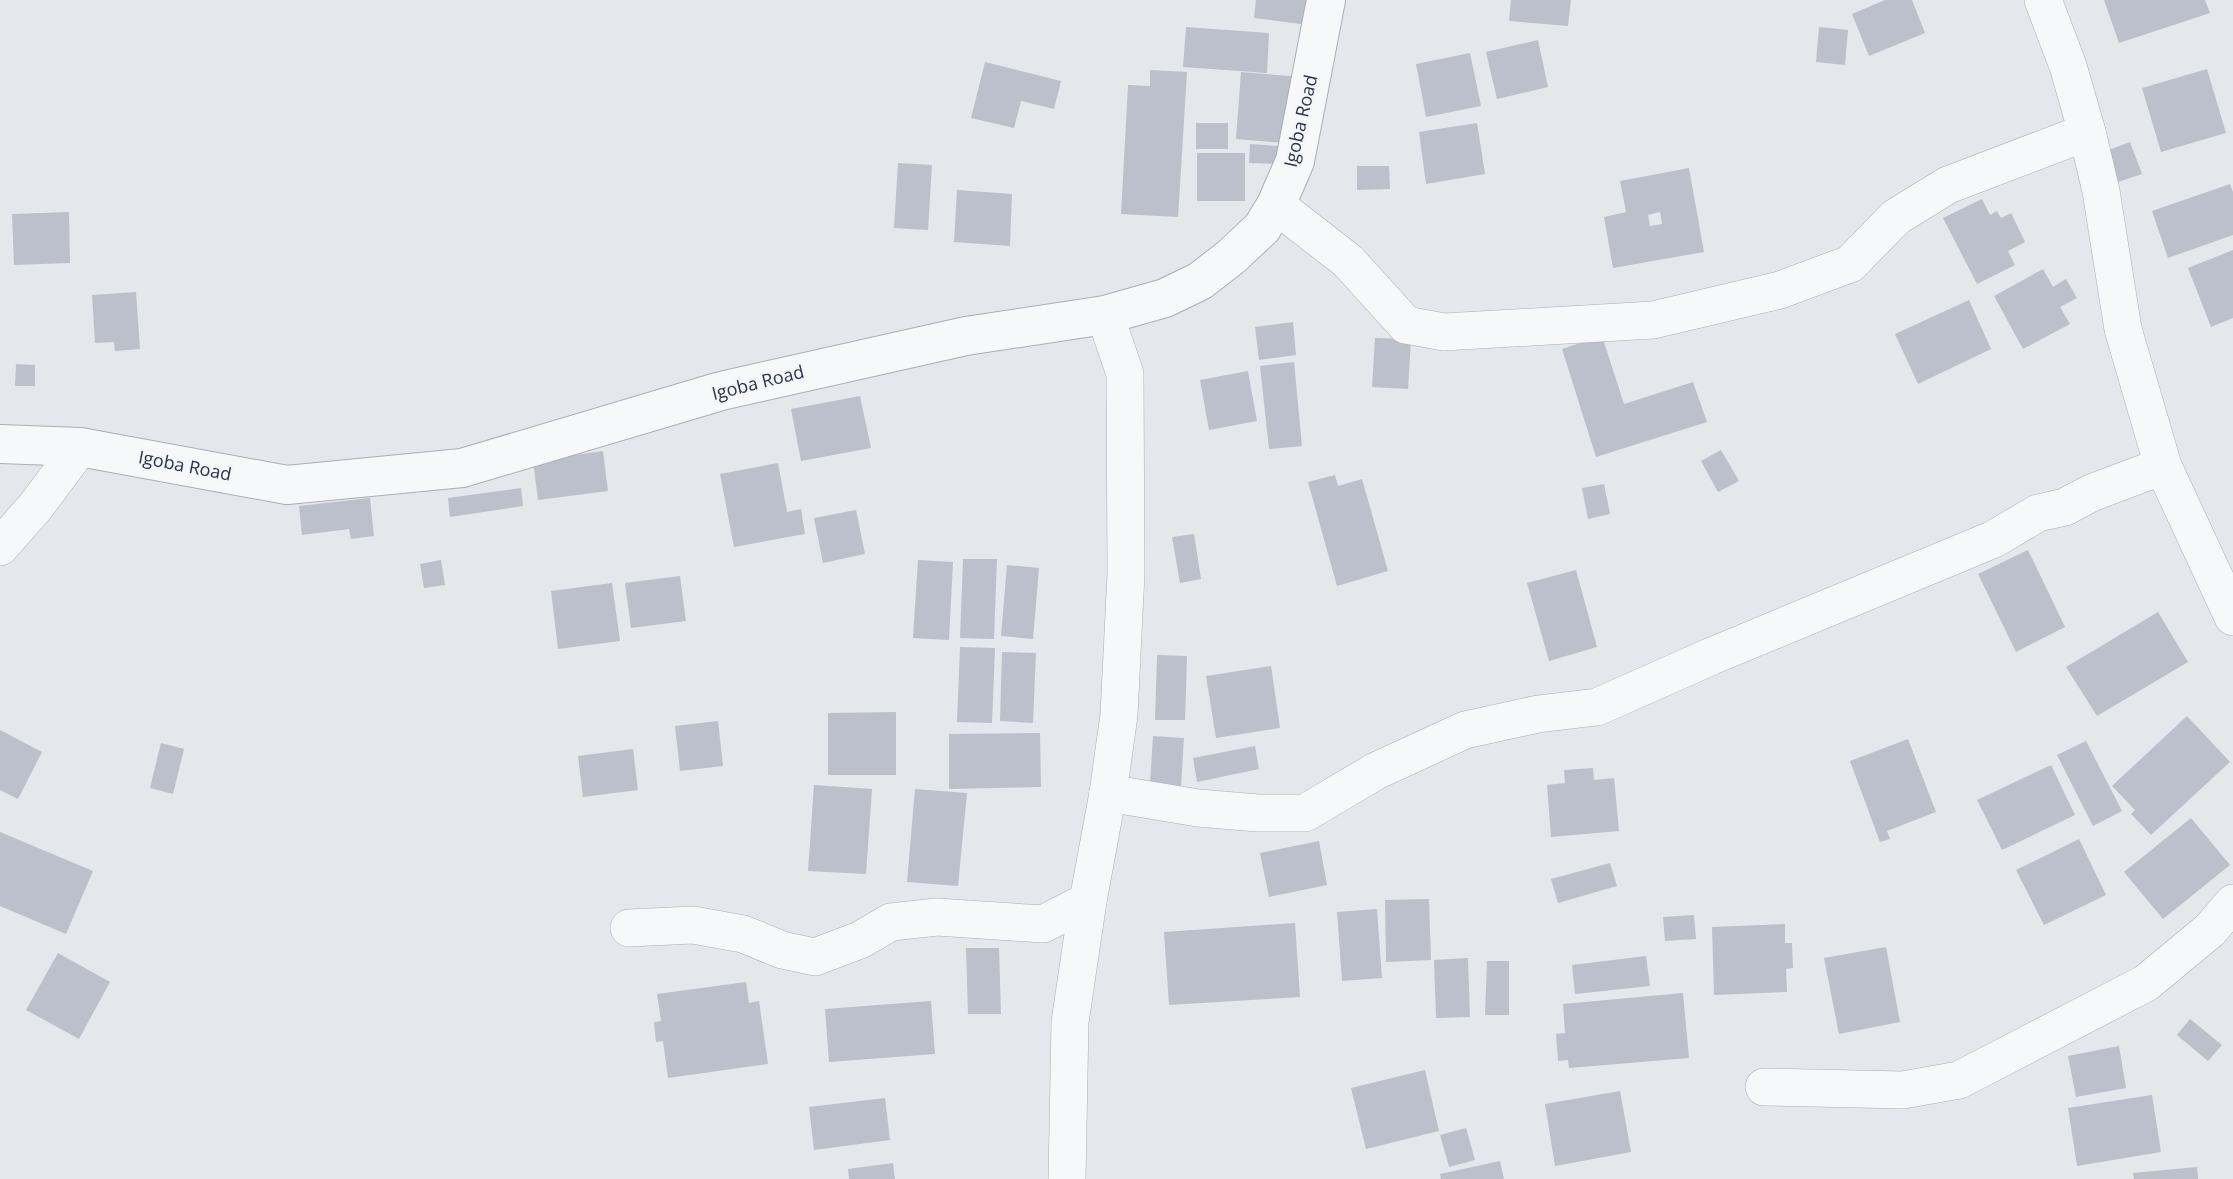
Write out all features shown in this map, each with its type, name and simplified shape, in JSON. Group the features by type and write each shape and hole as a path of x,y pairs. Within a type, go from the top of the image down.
{"street":[{"name":"Igoba Road","path":"0,444 80,447 287,485 462,468 721,391 953,339 1105,315 1165,298 1200,281 1231,257 1262,228 1276,205 1294,161 1326,0"},
{"path":"2043,0 2068,66 2087,132 2101,191 2123,329 2163,466 2233,617"},
{"path":"1276,205 1349,261 1406,325 1444,332 1653,320 1780,290 1850,264 1896,218 1948,185 2087,132"},
{"path":"1066,1179 1070,1022 1119,715 1126,573 1125,374 1105,315"},
{"path":"0,547 36,506 80,447"},
{"path":"1108,793 1198,808 1258,813 1305,813 1376,771 1465,730 1538,714 1597,707 1712,656 1994,539 2038,513 2065,507 2163,466"},
{"path":"629,928 693,925 743,934 782,950 815,957 860,940 891,922 937,917 1043,924 1088,901"},
{"path":"1764,1087 1903,1090 1959,1080 2146,983 2210,930 2233,903"}],"building":[{"path":"1256,0 1311,0 1308,25 1254,18"},
{"path":"1511,0 1571,0 1568,26 1509,21"},
{"path":"1885,0 1912,0 1925,33 1869,56 1852,14"},
{"path":"2104,0 2205,0 2210,13 2119,43"},
{"path":"1186,27 1269,33 1267,73 1183,67"},
{"path":"1819,27 1848,30 1845,65 1816,62"},
{"path":"1538,40 1548,87 1497,99 1486,52"},
{"path":"1470,53 1481,106 1426,117 1416,64"},
{"path":"985,62 1061,81 1054,109 1021,101 1014,128 971,118"},
{"path":"2207,69 2226,133 2161,152 2142,88"},
{"path":"1150,70 1187,72 1178,217 1121,214 1128,85 1150,86"},
{"path":"1241,72 1302,77 1297,144 1236,139"},
{"path":"1196,123 1228,123 1228,149 1196,149"},
{"path":"1477,123 1485,174 1426,184 1419,132"},
{"path":"2130,142 2142,174 2118,182 2106,151"},
{"path":"1250,144 1279,146 1277,164 1249,163"},
{"path":"1197,153 1245,153 1245,201 1197,201"},
{"path":"898,163 932,165 928,230 894,228"},
{"path":"1357,166 1389,166 1390,189 1357,190"},
{"path":"1689,168 1704,252 1613,268 1604,217 1626,212 1620,181","holes":["1660,212 1662,224 1650,226 1648,215"]},
{"path":"2230,184 2233,192 2233,235 2168,258 2152,211"},
{"path":"957,190 1012,194 1010,246 954,242"},
{"path":"1982,199 1990,215 1997,211 2001,218 2011,213 2025,242 2008,251 2015,265 1977,284 1943,218"},
{"path":"69,212 70,263 14,265 12,214"},
{"path":"2233,250 2233,318 2211,327 2188,268"},
{"path":"2043,269 2053,287 2066,279 2077,298 2060,307 2070,324 2023,349 1994,296"},
{"path":"136,292 140,349 115,351 114,342 95,343 92,295"},
{"path":"1969,300 1991,349 1918,384 1895,334"},
{"path":"1293,322 1296,355 1259,360 1255,327"},
{"path":"1602,336 1624,404 1693,382 1707,422 1596,457 1562,349"},
{"path":"1375,338 1411,339 1408,389 1372,387"},
{"path":"1294,362 1302,446 1269,449 1260,366"},
{"path":"16,364 35,365 35,386 15,386"},
{"path":"1248,371 1257,421 1209,430 1200,380"},
{"path":"860,396 871,448 801,461 791,409"},
{"path":"1721,450 1739,481 1718,492 1701,461"},
{"path":"603,451 608,491 538,500 533,461"},
{"path":"778,463 787,512 801,509 805,534 734,547 720,474"},
{"path":"1335,475 1338,486 1362,479 1388,571 1337,586 1308,482"},
{"path":"1604,484 1610,514 1588,519 1582,488"},
{"path":"521,488 523,506 450,517 448,498"},
{"path":"370,498 374,536 351,539 349,529 302,535 299,506"},
{"path":"856,510 865,554 823,563 814,518"},
{"path":"1194,534 1201,579 1180,583 1172,537"},
{"path":"2028,550 2065,627 2016,652 1978,574"},
{"path":"963,559 997,559 994,639 960,638"},
{"path":"441,560 445,585 424,588 420,564"},
{"path":"918,560 953,562 949,640 913,638"},
{"path":"1007,565 1039,568 1033,639 1001,636"},
{"path":"1576,570 1597,647 1549,661 1527,583"},
{"path":"680,576 686,621 631,628 625,583"},
{"path":"612,583 620,641 558,649 551,591"},
{"path":"2158,612 2188,662 2097,716 2066,667"},
{"path":"960,647 995,648 992,723 957,722"},
{"path":"1002,652 1036,653 1033,723 1000,721"},
{"path":"1157,655 1187,656 1185,720 1155,720"},
{"path":"1271,666 1280,728 1216,738 1206,676"},
{"path":"896,712 896,775 828,775 828,713"},
{"path":"2187,716 2230,762 2151,835 2131,814 2135,810 2112,786"},
{"path":"718,721 723,766 680,771 675,726"},
{"path":"0,730 42,752 18,799 0,790"},
{"path":"1040,733 1041,787 949,789 949,734"},
{"path":"1153,736 1184,738 1181,786 1150,784"},
{"path":"1908,739 1936,812 1887,831 1890,839 1880,842 1850,761"},
{"path":"2086,741 2122,811 2093,826 2057,755"},
{"path":"161,743 184,749 173,794 150,788"},
{"path":"1255,746 1259,769 1197,782 1193,758"},
{"path":"633,749 638,790 583,797 578,756"},
{"path":"2051,765 2075,815 2002,850 1977,800"},
{"path":"1593,768 1594,780 1614,778 1619,831 1551,837 1547,785 1565,783 1564,770"},
{"path":"814,785 872,789 866,874 808,871"},
{"path":"915,789 967,793 958,886 907,882"},
{"path":"2191,818 2230,865 2163,919 2124,872"},
{"path":"0,832 93,871 66,934 0,906"},
{"path":"2079,839 2106,895 2044,925 2016,870"},
{"path":"1319,841 1327,885 1269,897 1260,853"},
{"path":"1610,863 1617,886 1558,903 1551,879"},
{"path":"1429,899 1431,960 1386,962 1385,900"},
{"path":"1377,909 1382,978 1342,981 1337,912"},
{"path":"1694,915 1696,939 1665,941 1663,917"},
{"path":"1295,923 1300,997 1169,1005 1164,932"},
{"path":"1785,924 1785,943 1792,943 1793,968 1786,969 1787,992 1714,995 1712,927"},
{"path":"1886,947 1900,1022 1839,1034 1824,958"},
{"path":"966,948 999,948 1001,1014 968,1014"},
{"path":"58,953 110,982 79,1039 26,1010"},
{"path":"1646,956 1650,986 1575,994 1572,965"},
{"path":"1468,958 1470,1017 1436,1018 1434,960"},
{"path":"1487,961 1509,961 1509,1015 1485,1015"},
{"path":"746,982 749,1003 759,1001 768,1064 668,1078 663,1041 656,1042 654,1022 661,1021 657,994"},
{"path":"1683,993 1689,1058 1569,1068 1568,1060 1558,1061 1556,1034 1565,1033 1563,1004"},
{"path":"931,1001 935,1054 829,1062 825,1009"},
{"path":"2190,1019 2222,1045 2208,1061 2177,1035"},
{"path":"2119,1046 2126,1088 2076,1097 2068,1056"},
{"path":"1425,1070 1439,1131 1366,1149 1351,1088"},
{"path":"1620,1091 1631,1152 1555,1166 1545,1104"},
{"path":"2152,1095 2161,1152 2077,1166 2068,1108"},
{"path":"885,1098 890,1140 814,1150 809,1107"},
{"path":"1466,1128 1475,1160 1449,1167 1440,1135"},
{"path":"1500,1161 1504,1179 1441,1179 1440,1174"},
{"path":"893,1163 895,1179 849,1179 848,1169"},
{"path":"2197,1167 2198,1179 2134,1179 2133,1173"}]}
